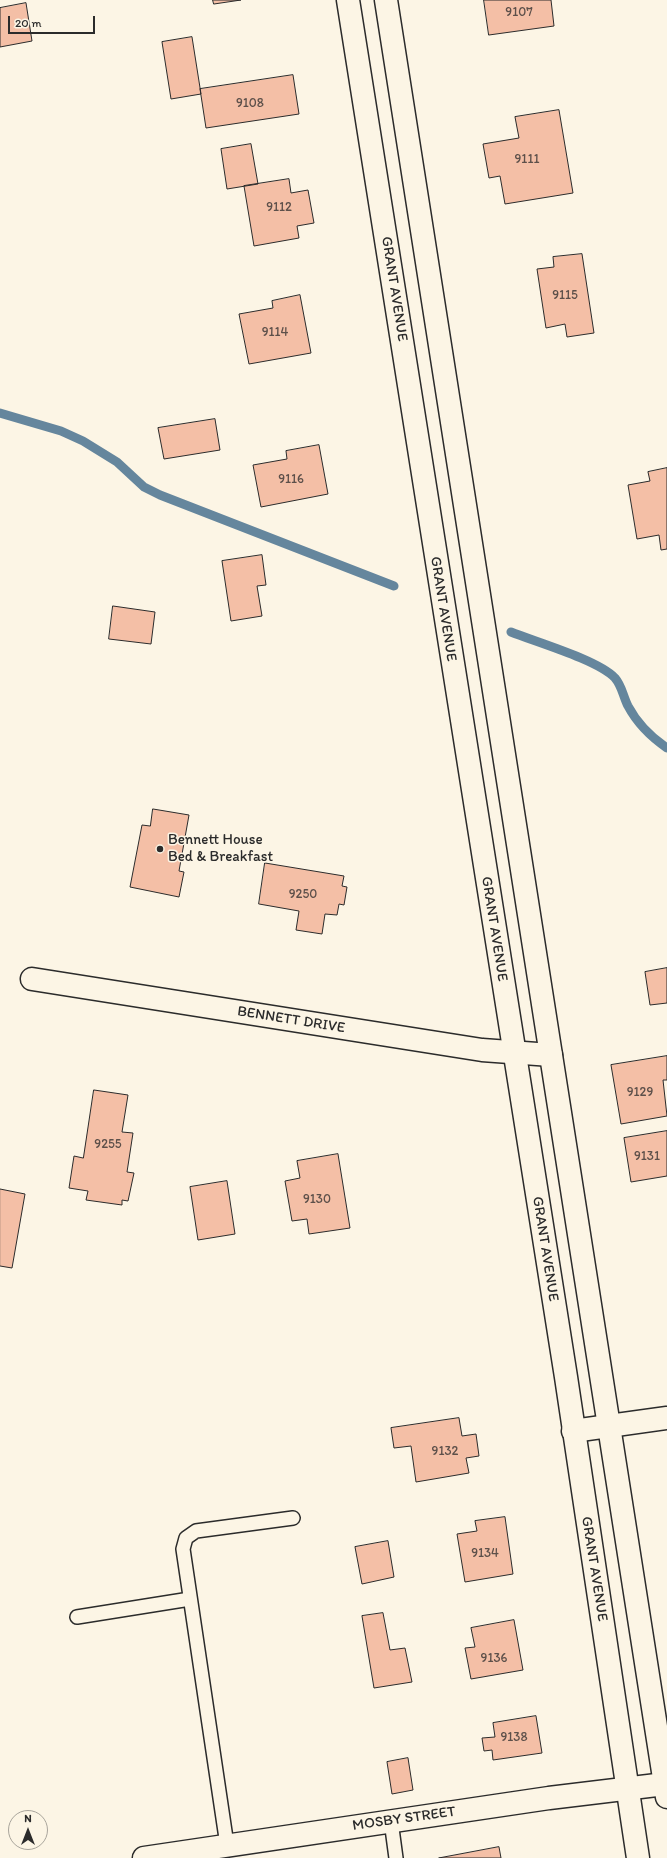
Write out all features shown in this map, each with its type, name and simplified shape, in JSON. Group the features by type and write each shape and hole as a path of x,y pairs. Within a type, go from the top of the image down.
{"main road":[{"name":"GRANT AVENUE","path":"348,0 573,1431 638,1858"},
{"path":"386,0 666,1790"},
{"name":"BENNETT DRIVE","path":"32,979 482,1050 551,1055"},
{"path":"573,1431 667,1418"},
{"name":"MOSBY STREET","path":"144,1858 391,1821 628,1788 666,1790"}],"lane":[{"path":"227,1845 183,1549 186,1538 196,1531 293,1518"},
{"path":"77,1617 190,1599"},
{"path":"391,1821 396,1858"}],"building":[{"path":"213,0 241,0 214,4"},
{"path":"484,0 551,0 554,26 489,35"},
{"path":"26,3 32,41 0,47 0,8"},
{"path":"192,37 201,94 171,99 162,42"},
{"path":"293,75 299,114 206,128 200,89"},
{"path":"559,110 573,193 505,204 500,176 489,178 483,144 519,138 515,117"},
{"path":"251,144 258,184 227,189 221,149"},
{"path":"289,179 291,193 308,190 314,223 297,226 299,238 254,246 244,186"},
{"path":"582,254 594,333 567,337 565,324 546,328 537,269 554,267 553,257"},
{"path":"300,295 311,353 249,364 239,314 273,308 272,301"},
{"path":"215,419 220,450 164,459 158,428"},
{"path":"319,445 328,494 261,507 253,465 287,459 286,451"},
{"path":"667,468 667,549 661,550 659,535 637,539 628,485 650,481 648,472"},
{"path":"262,555 266,585 257,586 262,616 231,621 222,561"},
{"path":"113,606 155,612 151,644 109,639"},
{"name":"Bennett House Bed & Breakfast","path":"153,809 189,815 179,871 184,872 179,897 130,887 142,825 150,826"},
{"path":"265,863 344,876 342,886 347,887 344,905 339,904 337,915 325,914 322,934 296,930 299,911 259,904"},
{"path":"667,968 667,1003 650,1005 645,972"},
{"path":"667,1056 667,1080 663,1080 667,1116 621,1124 611,1065"},
{"path":"94,1090 128,1095 122,1132 133,1133 127,1172 134,1173 128,1201 122,1200 122,1205 86,1200 88,1191 69,1188 74,1156 83,1158"},
{"path":"667,1131 667,1176 631,1182 624,1138"},
{"path":"338,1154 350,1228 309,1234 307,1219 292,1221 285,1181 300,1178 297,1161"},
{"path":"227,1181 235,1234 198,1240 190,1187"},
{"path":"0,1189 25,1194 12,1268 0,1266"},
{"path":"459,1418 462,1436 476,1434 479,1456 466,1458 469,1473 416,1482 411,1446 394,1448 391,1428"},
{"path":"505,1517 513,1574 465,1582 457,1534 477,1531 475,1521"},
{"path":"388,1541 394,1577 362,1584 355,1547"},
{"path":"383,1613 390,1650 405,1648 412,1682 374,1688 362,1616"},
{"path":"514,1620 523,1670 471,1679 465,1648 475,1647 471,1628"},
{"path":"536,1716 542,1753 493,1760 492,1750 484,1751 482,1738 495,1737 493,1723"},
{"path":"408,1758 413,1790 392,1794 387,1762"},
{"path":"499,1847 501,1858 439,1858"}],"waterway":[{"path":"0,413 61,431 83,441 117,462 144,487 160,495 394,586"},
{"path":"511,632 581,658 607,671 617,681 628,706 640,724 655,739 667,748"}],"place":[{"name":"Bennett House Bed & Breakfast","path":"160,849"}]}
